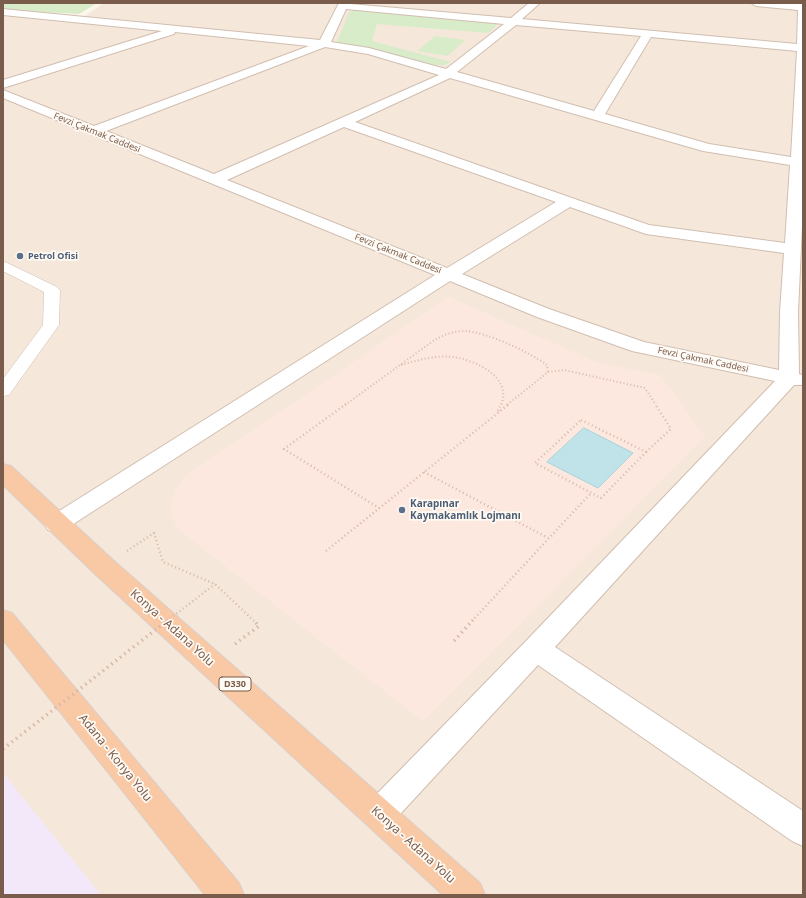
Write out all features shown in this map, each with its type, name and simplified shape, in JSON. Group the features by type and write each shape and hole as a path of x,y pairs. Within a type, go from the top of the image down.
{"highway":[{"name":"Konya - Adana Yolu","path":"3,472 56,524 468,895"},
{"name":"Adana - Konya Yolu","path":"3,621 227,895"}],"street":[{"path":"214,180 447,74 536,3"},
{"path":"756,3 803,7"},
{"path":"379,814 796,380 788,312 801,133 803,48 802,3"},
{"path":"93,131 324,44 343,4 514,22 803,48"},
{"path":"3,12 324,44 369,51 708,148 798,162"},
{"path":"3,84 179,29"},
{"path":"597,117 648,34"},
{"name":"Fevzi Çakmak Caddesi","path":"3,94 543,314 639,346 796,380"},
{"path":"343,122 646,229 792,249"},
{"path":"56,524 448,275 568,202"},
{"path":"536,649 803,830"}],"lane":[{"path":"3,265 52,290 51,325 3,391"}],"path":[{"path":"379,508 284,448 440,336 459,332 483,334 541,361 547,365 549,370 548,372"},
{"path":"398,366 417,360 435,357 453,357 472,362 487,369 498,379 504,390 504,403 497,413"},
{"path":"326,552 548,372 564,370 645,388 671,429 601,498 535,463 581,420 646,452"},
{"path":"424,472 548,538"},
{"path":"454,640 591,493"},
{"path":"154,533 164,562 215,584 259,626"},
{"path":"3,749 215,584"}],"shaded area":[{"path":"104,3 803,3 803,895 3,895 3,13 83,17"},
{"name":"Karapınar Kaymakamlık Lojmanı","path":"449,297 598,363 660,375 705,437 423,721 178,529 172,516 171,503 176,488 187,475"},
{"path":"3,773 101,895 3,895"}],"green space":[{"path":"3,3 97,3 79,14 3,10"},
{"path":"354,10 498,23 489,33 377,24 372,41 451,62 444,65 434,65 337,42 349,12"},
{"path":"435,36 465,40 448,56 417,51"}],"water":[{"path":"584,428 633,453 598,488 547,462"}],"place":[{"name":"Petrol Ofisi","path":"20,256"},
{"name":"Karapınar Kaymakamlık Lojmanı","path":"402,510"}]}
